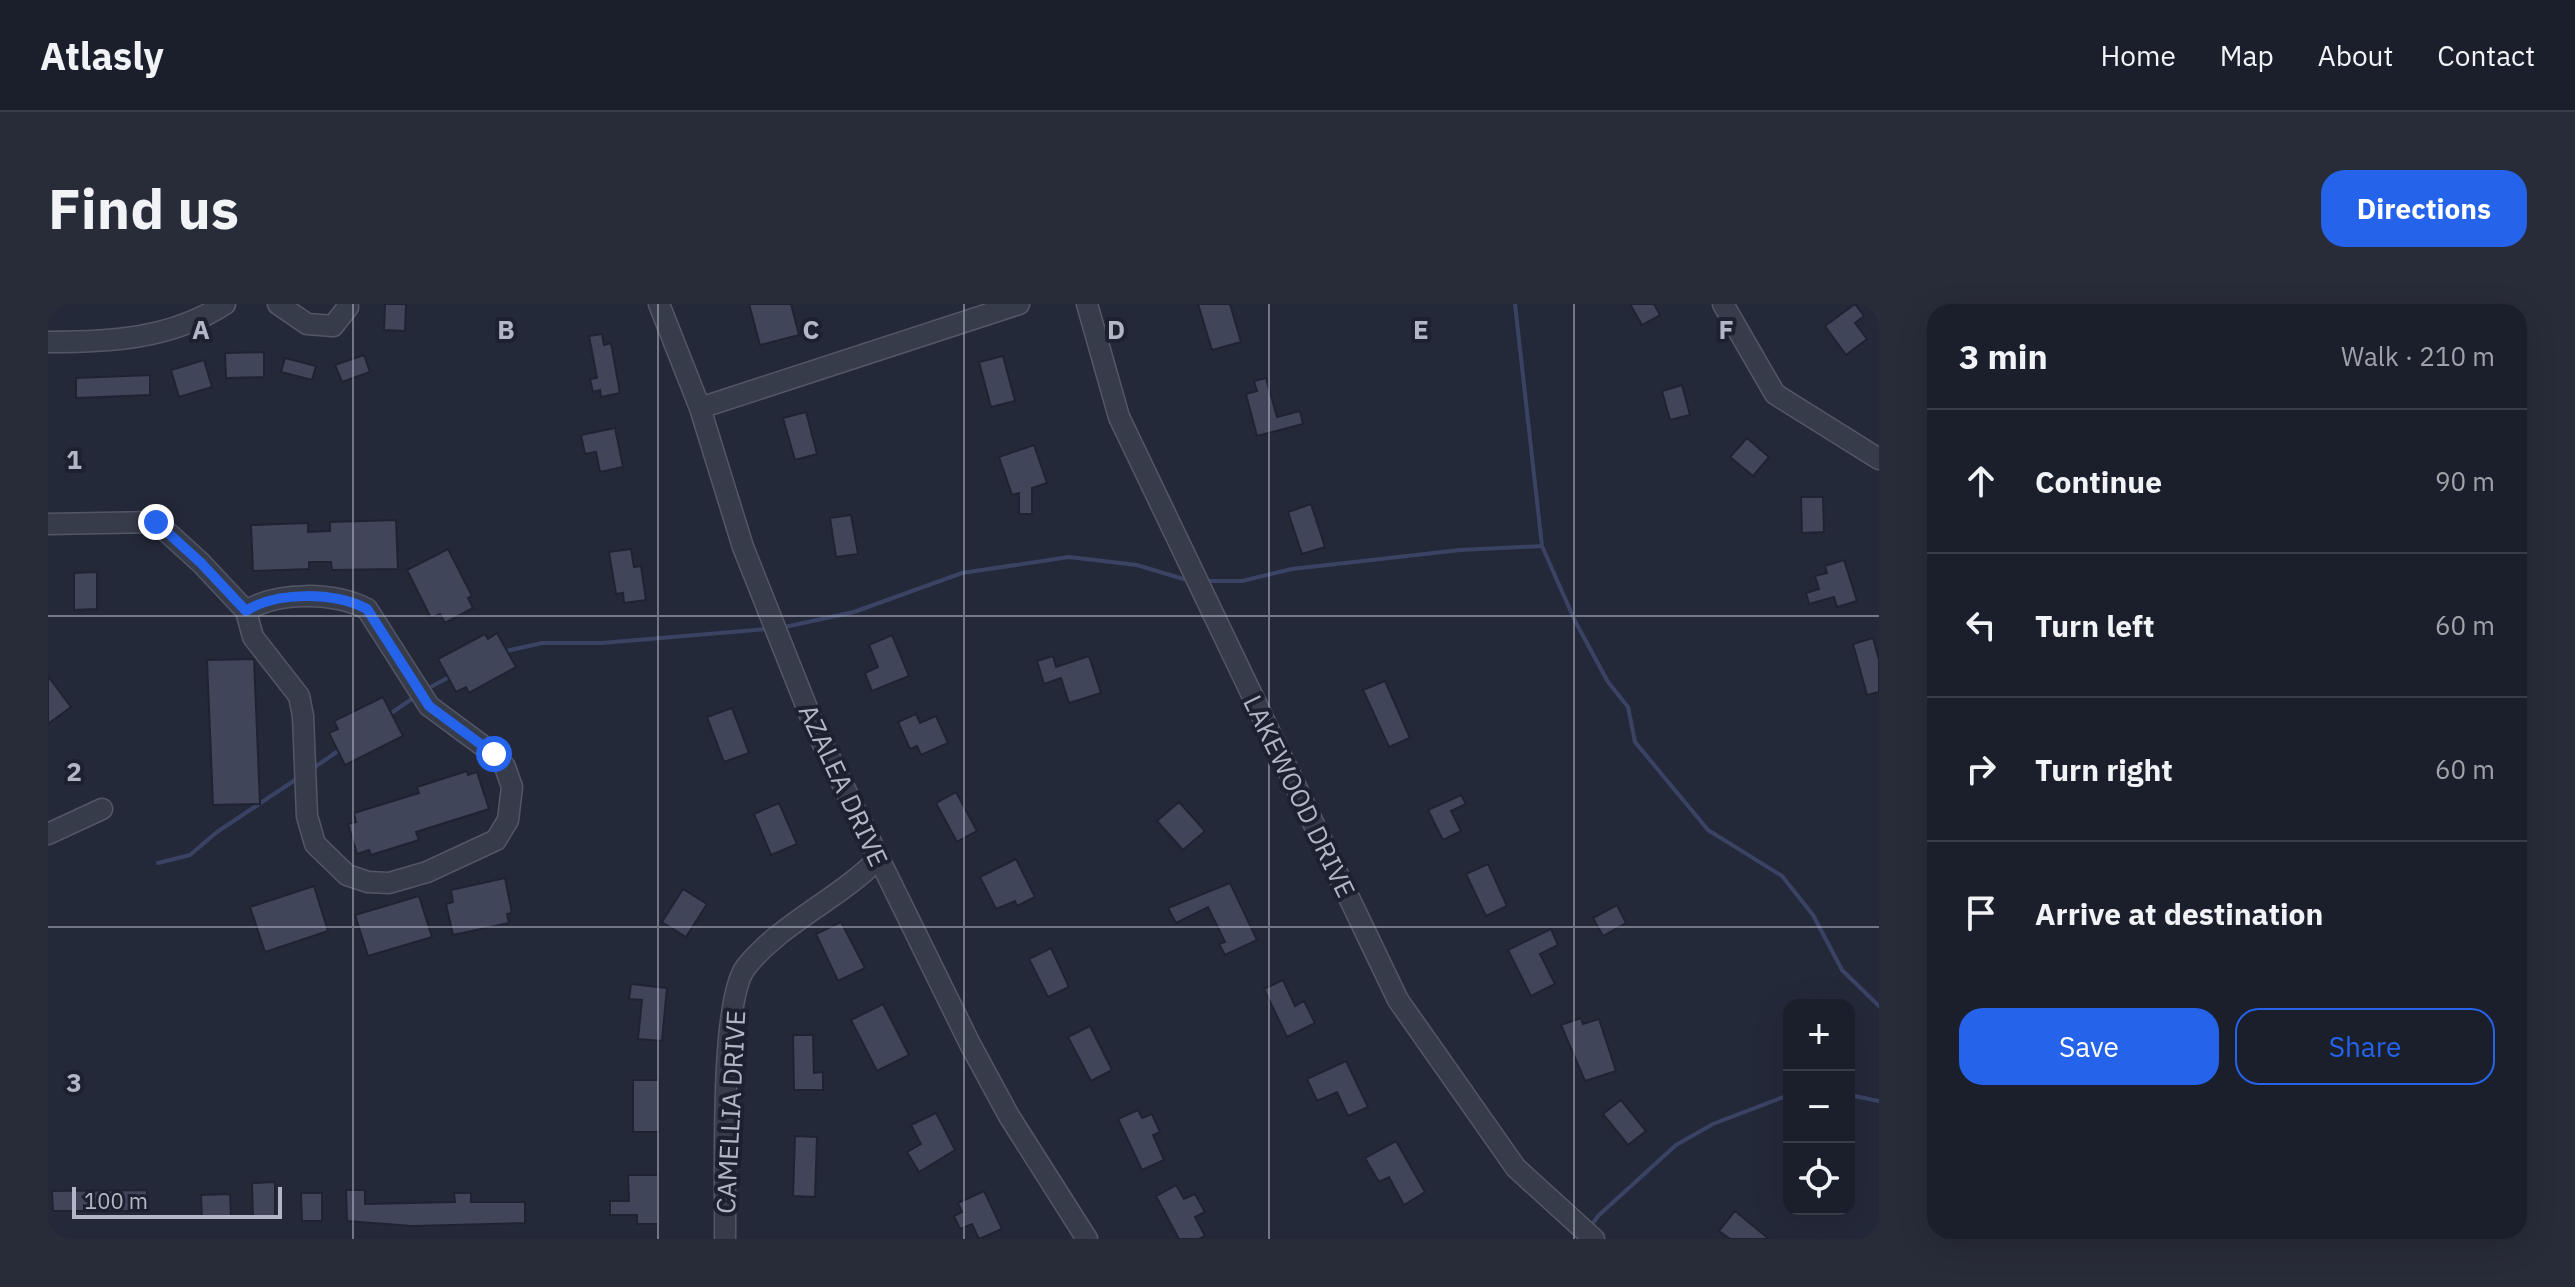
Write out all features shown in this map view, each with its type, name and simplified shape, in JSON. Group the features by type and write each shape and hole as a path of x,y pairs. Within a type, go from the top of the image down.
{"street":[{"path":"48,342 162,333 195,321 225,304"},
{"path":"278,304 307,324 333,326 347,304"},
{"name":"AZALEA DRIVE","path":"659,304 700,408 743,547 815,728 970,1044 1009,1116 1087,1239"},
{"path":"700,408 1019,304"},
{"name":"LAKEWOOD DRIVE","path":"1087,304 1119,417 1398,1000 1516,1168 1594,1239"},
{"path":"1723,304 1775,394 1879,459"},
{"path":"48,524 156,522 201,563 246,611 253,637 299,696 310,832 336,867 368,882 399,881 488,845 502,833 512,798 505,767 483,745 429,706 367,609 353,602 317,597 274,600 246,611"},
{"path":"48,834 102,809"},
{"name":"CAMELLIA DRIVE","path":"725,1239 732,1009 744,968 860,877 878,859"}],"building":[{"path":"385,304 406,304 405,331 384,330"},
{"path":"749,304 791,304 799,335 760,345"},
{"path":"1198,304 1230,304 1241,342 1212,350"},
{"path":"1630,304 1654,304 1660,315 1642,325"},
{"path":"1855,304 1864,316 1855,323 1867,339 1846,355 1825,326"},
{"path":"602,334 604,345 611,343 620,393 601,397 600,390 593,392 590,379 597,378 589,336"},
{"path":"264,352 264,377 226,378 225,353"},
{"path":"364,355 370,372 342,382 335,365"},
{"path":"1003,356 1015,401 991,407 979,362"},
{"path":"285,358 316,366 312,380 281,372"},
{"path":"204,360 212,387 179,397 171,370"},
{"path":"150,375 150,395 76,398 76,378"},
{"path":"1266,378 1277,417 1300,411 1303,424 1257,436 1246,394 1257,391 1254,381"},
{"path":"1682,385 1690,415 1670,420 1662,391"},
{"path":"806,412 817,454 795,460 783,418"},
{"path":"615,428 623,467 600,472 596,452 585,454 581,435"},
{"path":"1747,438 1769,457 1753,476 1730,457"},
{"path":"1034,445 1047,483 1032,488 1032,514 1019,514 1019,493 1012,495 999,457"},
{"path":"1801,497 1823,497 1824,532 1802,533"},
{"path":"1311,504 1325,547 1302,554 1288,512"},
{"path":"851,515 858,554 836,557 830,518"},
{"path":"396,520 398,569 332,570 331,562 309,562 309,569 253,571 251,525 308,523 308,532 330,531 330,522"},
{"path":"448,549 472,596 468,598 473,608 445,623 440,614 431,618 407,570"},
{"path":"631,549 634,567 641,566 646,600 624,603 623,593 616,594 609,552"},
{"path":"1844,560 1857,601 1837,607 1834,597 1809,604 1806,593 1819,589 1815,576 1827,573 1825,566"},
{"path":"97,572 97,609 74,610 74,573"},
{"path":"497,633 516,667 469,693 466,687 456,692 438,659 485,634 488,639"},
{"path":"892,635 909,676 872,691 865,673 878,667 869,645"},
{"path":"1873,638 1879,660 1879,692 1867,695 1853,644"},
{"path":"1053,656 1056,667 1089,656 1101,693 1069,703 1061,678 1044,684 1037,661"},
{"path":"254,659 260,804 213,805 207,660"},
{"path":"48,676 71,707 48,724"},
{"path":"1385,681 1410,738 1389,747 1363,690"},
{"path":"383,697 403,736 345,765 329,733 338,729 334,721"},
{"path":"732,708 749,753 724,762 707,717"},
{"path":"916,714 920,723 936,716 948,743 921,755 917,746 910,749 898,722"},
{"path":"467,771 468,775 477,772 489,809 416,832 419,840 371,855 369,850 357,854 348,824 356,822 354,813 419,793 417,787"},
{"path":"956,792 977,831 957,842 936,803"},
{"path":"1461,795 1466,804 1451,811 1461,831 1443,840 1428,810"},
{"path":"1179,802 1205,831 1183,850 1157,821"},
{"path":"779,803 797,844 771,855 754,814"},
{"path":"1016,859 1035,897 1017,906 1015,901 996,909 980,877"},
{"path":"1488,864 1507,906 1486,916 1466,874"},
{"path":"505,878 512,913 507,914 509,923 453,935 446,904 453,902 451,890"},
{"path":"1230,883 1257,940 1225,955 1219,944 1225,942 1208,907 1176,923 1168,908"},
{"path":"314,886 328,931 265,952 250,907"},
{"path":"683,889 707,904 686,937 662,922"},
{"path":"419,896 432,937 368,956 355,915"},
{"path":"1617,905 1626,923 1603,936 1593,918"},
{"path":"841,922 865,968 838,981 816,934"},
{"path":"1551,929 1558,945 1540,954 1555,984 1531,996 1508,950"},
{"path":"1051,948 1069,987 1048,997 1029,959"},
{"path":"1283,980 1295,1006 1304,1001 1315,1023 1287,1037 1264,989"},
{"path":"631,984 667,988 662,1041 638,1039 642,1000 629,999"},
{"path":"883,1004 909,1055 877,1071 851,1020"},
{"path":"1581,1018 1583,1024 1599,1019 1616,1071 1585,1081 1561,1025"},
{"path":"1090,1026 1112,1070 1091,1081 1068,1037"},
{"path":"793,1035 813,1035 814,1073 823,1072 823,1090 794,1090"},
{"path":"1346,1061 1368,1107 1348,1116 1337,1092 1317,1101 1307,1079"},
{"path":"633,1080 659,1080 659,1132 633,1132"},
{"path":"1621,1100 1646,1131 1628,1145 1603,1114"},
{"path":"1138,1110 1142,1118 1152,1114 1160,1132 1153,1135 1164,1160 1142,1170 1118,1119"},
{"path":"936,1113 955,1150 919,1172 907,1152 921,1144 911,1125"},
{"path":"795,1136 817,1137 815,1197 793,1196"},
{"path":"1396,1141 1425,1192 1404,1205 1389,1177 1379,1182 1365,1158"},
{"path":"628,1175 658,1175 658,1224 637,1224 637,1215 610,1215 610,1201 629,1201"},
{"path":"275,1182 275,1216 253,1216 252,1183"},
{"path":"1176,1185 1184,1199 1195,1194 1205,1212 1195,1217 1205,1236 1199,1239 1179,1239 1156,1196"},
{"path":"147,1190 147,1211 53,1211 52,1191"},
{"path":"346,1190 365,1190 365,1204 455,1202 454,1193 471,1193 471,1202 525,1202 525,1223 412,1226 347,1221"},
{"path":"984,1191 1002,1229 979,1239 972,1224 960,1229 954,1216 962,1212 958,1203"},
{"path":"301,1193 322,1193 322,1221 302,1221"},
{"path":"230,1194 231,1216 202,1217 201,1195"},
{"path":"1735,1211 1769,1239 1730,1239 1719,1231"}],"waterway":[{"path":"1515,304 1542,546 1575,621 1608,682 1628,707 1635,742 1708,830 1782,876 1813,915 1842,970 1879,1006"},
{"path":"1203,581 1242,581 1292,569 1460,550 1542,546"},
{"path":"780,628 854,612 962,573 1069,557 1137,565 1190,581"},
{"path":"502,652 542,643 602,643 767,629"},
{"path":"427,689 451,676"},
{"path":"387,716 416,696"},
{"path":"312,769 341,749"},
{"path":"158,863 190,855 217,832 298,778"},
{"path":"1855,1096 1879,1101"},
{"path":"1590,1227 1598,1216 1676,1145 1713,1124 1783,1097"}],"route":[{"path":"156,522 201,563 223,590 246,611 265,602 317,597 353,602 367,609 376,618 429,706 494,754"}]}
